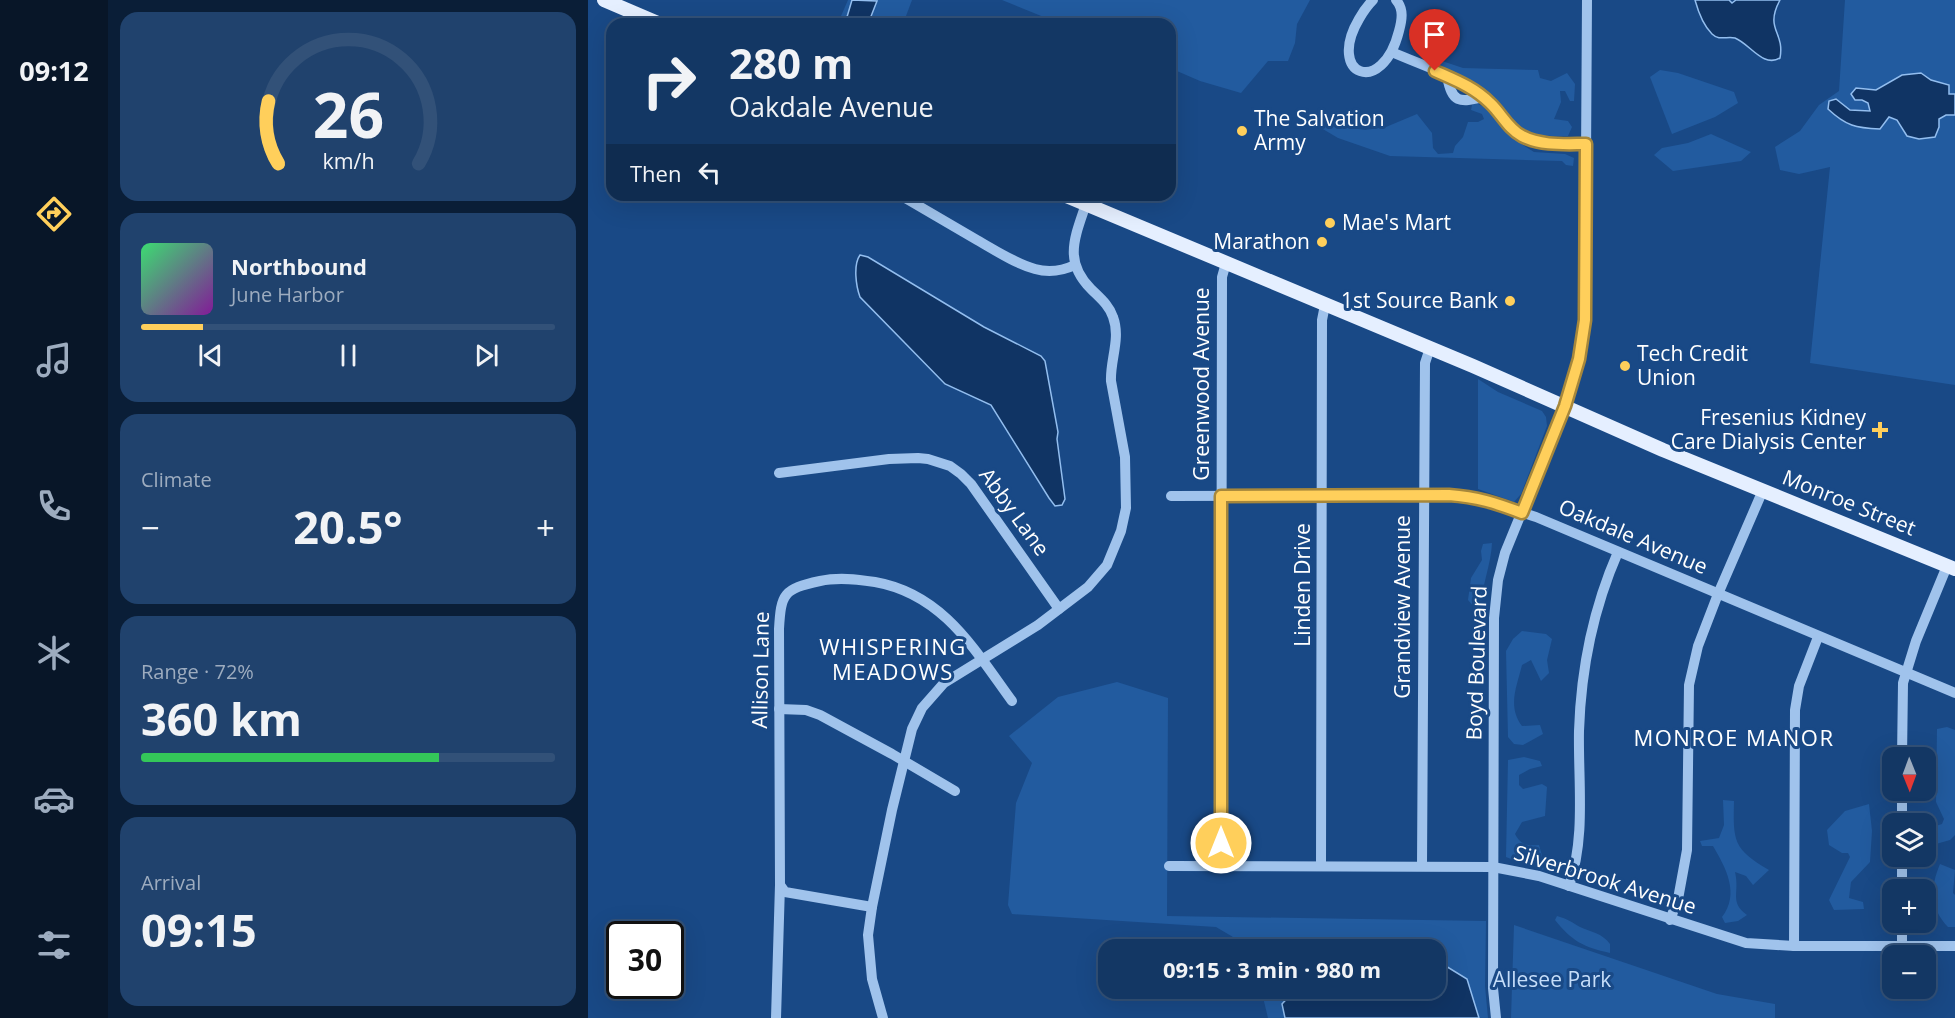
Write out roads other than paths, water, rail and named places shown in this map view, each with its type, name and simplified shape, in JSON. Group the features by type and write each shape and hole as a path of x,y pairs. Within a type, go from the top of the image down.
{"main road":[{"path":"604,0 646,18"},
{"name":"Monroe Street","path":"1079,201 1430,348 1663,450 1951,567"}],"street":[{"path":"1373,0 1351,35 1348,49 1350,62 1358,70 1369,72 1384,65 1392,52 1400,29 1402,12 1396,0"},
{"name":"Boyd Boulevard","path":"1496,1018 1493,988 1494,618 1498,580 1505,553 1565,406 1579,359 1585,320 1587,0"},
{"path":"1392,52 1474,89 1493,105 1506,123 1521,136 1546,143 1586,144"},
{"path":"1447,76 1449,90 1455,98 1462,101 1484,97"},
{"path":"910,201 1003,255 1029,267 1062,271 1075,265"},
{"path":"884,1018 872,979 869,951 872,907 912,729 929,699 944,683 1028,632 1088,587 1107,565 1121,531 1126,508 1125,457 1110,369 1116,328 1110,309 1076,271 1073,251 1077,228 1086,204"},
{"name":"Greenwood Avenue","path":"1221,866 1222,277 1226,263"},
{"name":"Linden Drive","path":"1321,866 1322,320 1325,305"},
{"name":"Grandview Avenue","path":"1422,866 1425,363 1430,348"},
{"name":"Abby Lane","path":"779,473 906,458 928,459 950,466 971,484 1059,609"},
{"path":"1670,920 1678,899 1687,850 1689,685 1698,646 1763,490"},
{"name":"Oakdale Avenue","path":"1171,496 1423,495 1473,497 1494,502 1955,693"},
{"path":"1569,886 1579,848 1580,719 1585,662 1599,603 1618,552"},
{"path":"1902,747 1902,694 1905,673 1916,641 1951,567"},
{"name":"Allison Lane","path":"776,1018 780,885 778,759 781,603 789,591 830,579 850,579 899,588 940,611 964,636 1012,701"},
{"path":"1794,946 1795,710 1799,686 1818,637"},
{"path":"779,709 805,710 820,715 955,791"},
{"name":"Silverbrook Avenue","path":"1169,866 1493,867 1539,876 1746,943 1882,947"},
{"path":"780,885 785,892 872,907"},
{"name":"Silverbrook Avenue","path":"1936,946 1955,946"}],"place":[{"name":"The Salvation Army","path":"1242,131"},
{"name":"Mae's Mart","path":"1330,223"},
{"name":"Marathon","path":"1322,242"},
{"name":"1st Source Bank","path":"1510,301"},
{"name":"Tech Credit Union","path":"1625,366"},
{"name":"Fresenius Kidney Care Dialysis Center","path":"1880,430"}],"district":[{"name":"WHISPERING MEADOWS","path":"893,660"},
{"name":"MONROE MANOR","path":"1734,738"}],"park label":[{"name":"Allesee Park","path":"1552,980"}]}
